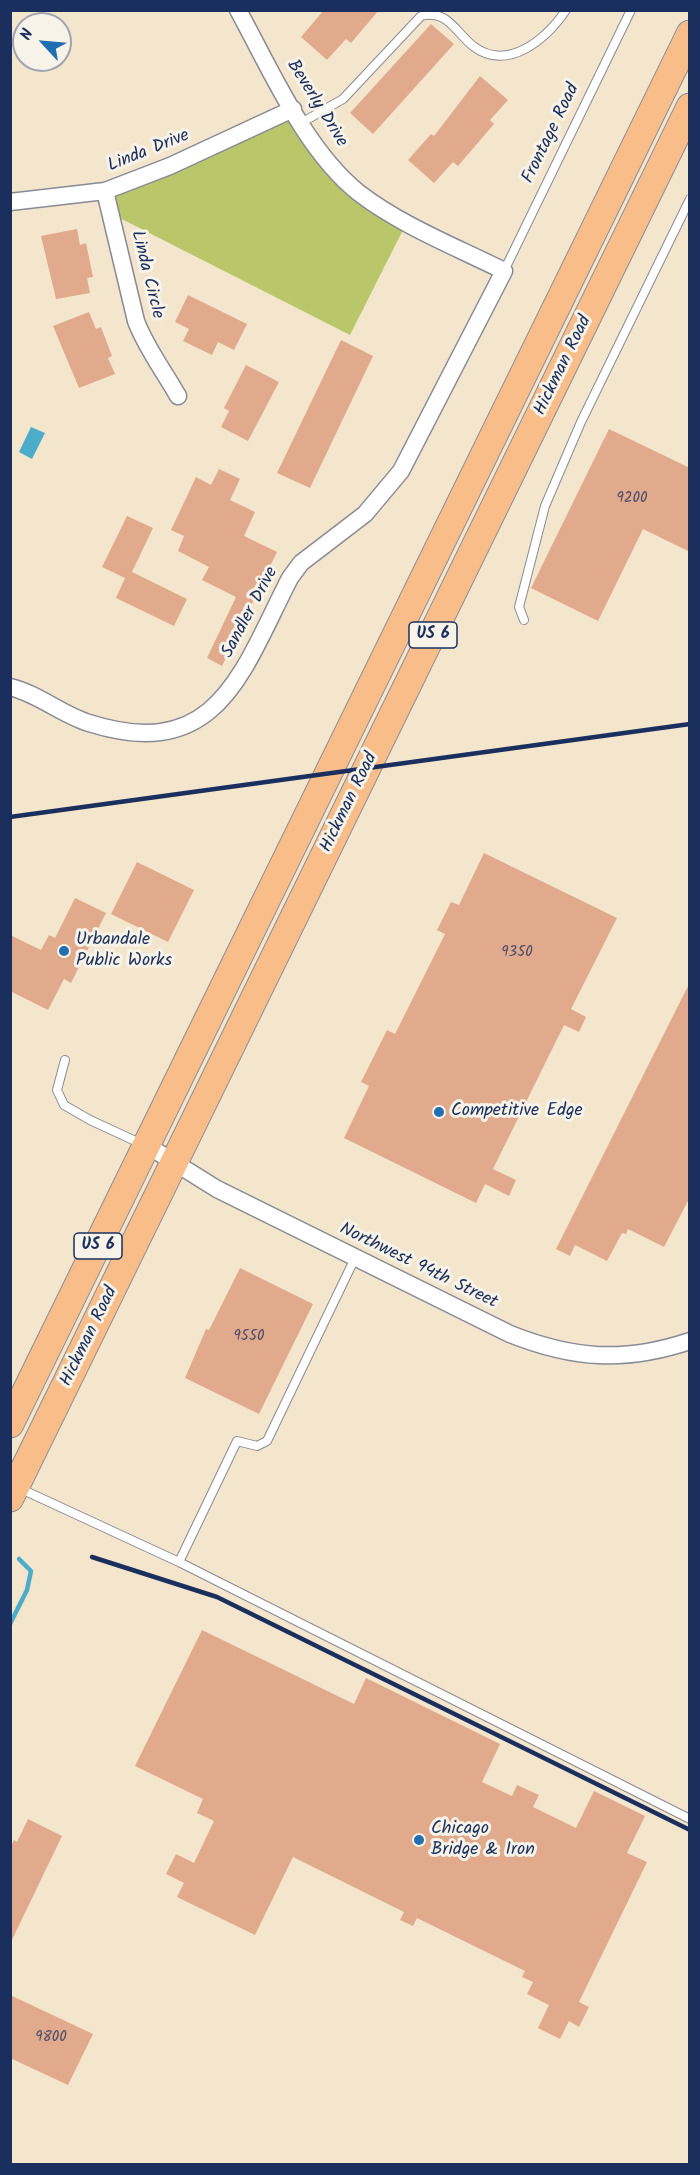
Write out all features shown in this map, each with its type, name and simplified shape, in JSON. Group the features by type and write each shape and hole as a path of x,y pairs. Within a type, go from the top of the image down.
{"main road":[{"name":"Hickman Road","path":"10,1424 690,33"},
{"name":"Hickman Road","path":"12,1490 690,107"}],"street":[{"name":"Beverly Drive","path":"238,10 297,116 324,158 359,193 393,215 504,271"},
{"name":"Linda Drive","path":"10,202 105,191 297,116"},
{"name":"Linda Circle","path":"105,191 142,338 157,358 178,396"},
{"name":"Sandler Drive","path":"10,687 24,691 87,723 124,733 151,735 183,728 212,711 235,686 290,578 301,563 365,514 401,471 504,271"},
{"name":"Northwest 94th Street","path":"147,1146 217,1189 510,1334 569,1353 624,1356 690,1341"}],"lane":[{"path":"297,116 343,99 421,16 431,14 445,17 474,47 489,53 507,54 522,51 537,43 566,10"},
{"name":"Frontage Road","path":"504,271 631,10"},
{"path":"524,620 519,607 545,506 581,422 690,200"},
{"path":"66,1060 57,1090 64,1105 90,1120 147,1146"},
{"path":"179,1562 237,1441 257,1446 267,1441 356,1258"},
{"path":"12,1490 179,1562 690,1819"}],"green space":[{"path":"293,109 324,158 407,222 350,335 110,213 105,191"}],"water":[{"path":"31,427 45,433 32,459 19,452"}],"building":[{"path":"324,10 379,10 351,43 346,39 327,60 301,37"},
{"path":"431,24 454,44 373,134 350,113"},
{"path":"480,76 508,100 490,120 494,124 458,166 453,162 434,183 408,160 431,134 434,136"},
{"path":"77,229 80,245 86,243 93,277 87,278 90,293 56,299 41,236"},
{"path":"188,295 247,324 234,350 218,342 212,355 183,341 189,329 175,322"},
{"path":"89,312 96,329 101,327 112,356 108,358 115,374 79,388 53,326"},
{"path":"341,340 373,356 310,488 277,473"},
{"path":"246,365 279,382 248,441 221,427 229,411 224,408"},
{"path":"609,429 690,468 690,552 643,529 598,621 531,588"},
{"path":"219,469 240,479 230,500 255,512 244,536 277,552 222,666 207,658 236,597 202,580 209,567 178,551 184,536 171,530 196,477 211,485"},
{"path":"127,516 153,528 132,572 187,599 174,626 116,598 125,578 102,567"},
{"path":"484,853 617,918 571,1009 586,1017 579,1032 564,1025 493,1169 516,1180 509,1196 485,1184 476,1203 344,1138 369,1086 361,1082 387,1030 395,1034 445,934 437,930 451,902 459,905"},
{"path":"137,862 194,890 168,942 111,914"},
{"name":"Urbandale Public Works","path":"75,898 106,913 71,983 64,979 48,1010 10,991 10,935 41,950 49,935 55,938"},
{"path":"690,982 690,1197 664,1247 628,1229 626,1234 622,1233 607,1261 575,1245 570,1256 556,1249"},
{"path":"240,1268 313,1304 259,1414 185,1378 206,1329 209,1330"},
{"name":"Chicago Bridge & Iron","path":"202,1630 354,1704 366,1678 500,1744 482,1782 512,1796 517,1785 539,1795 533,1807 576,1828 594,1791 645,1816 627,1853 647,1862 579,2002 589,2007 579,2027 569,2021 560,2039 538,2028 549,2005 527,1994 533,1982 522,1977 525,1971 417,1918 413,1926 400,1920 404,1912 293,1857 255,1935 177,1897 184,1883 166,1874 176,1854 194,1863 214,1821 197,1813 203,1799 135,1766"},
{"path":"28,1819 62,1836 10,1944 10,1847 14,1840 17,1842"},
{"path":"10,1995 93,2034 68,2085 10,2058"}],"waterway":[{"path":"10,1624 27,1590 31,1571 19,1559"}],"railway":[{"path":"10,817 690,724"},
{"path":"92,1557 217,1597 690,1830"}],"place":[{"name":"Urbandale Public Works","path":"64,951"},
{"name":"Competitive Edge","path":"439,1112"},
{"name":"Chicago Bridge & Iron","path":"419,1840"}]}
